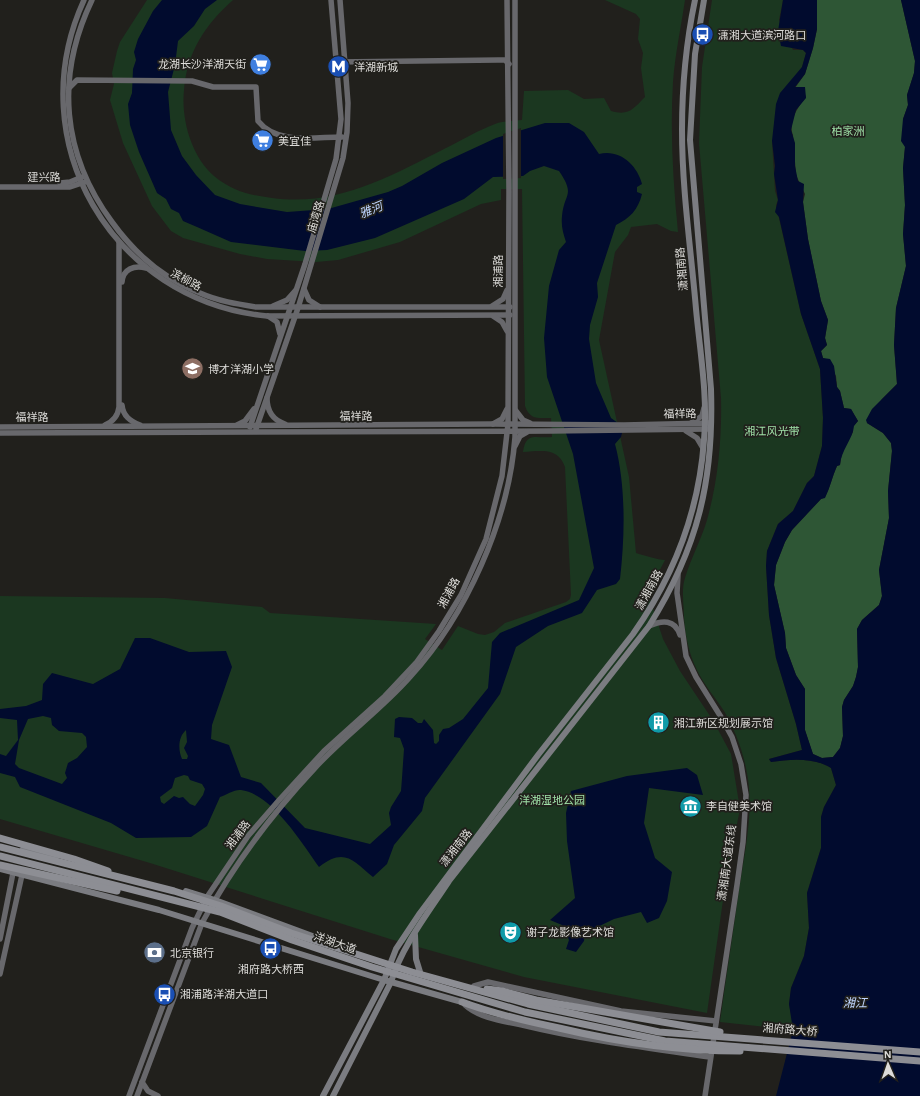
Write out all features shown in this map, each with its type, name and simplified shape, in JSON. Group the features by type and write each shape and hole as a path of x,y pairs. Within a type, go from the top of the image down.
{"highway":[{"path":"0,838 74,859 124,878 152,886"},
{"name":"洋湖大道","path":"0,847 152,886 221,906 291,933 419,974 528,1004 659,1032"},
{"name":"洋湖大道","path":"0,856 220,912 292,940 372,967 525,1012 666,1041"},
{"path":"0,865 94,887 145,894"},
{"path":"474,986 502,991 544,1002 764,1039"},
{"path":"462,1002 497,1015 595,1036 658,1046 724,1051 786,1050"},
{"name":"湘府路大桥","path":"659,1032 920,1052"},
{"name":"湘府路大桥","path":"666,1041 920,1061"}],"main road":[{"name":"滨柳路","path":"84,0 71,31 64,67 65,125 73,162 83,180 122,236 158,270 201,294 242,305 265,308 515,307"},
{"name":"滨柳路","path":"92,0 79,29 70,73 68,90 72,136 86,194 96,211 119,242 149,270 178,289 215,305 233,311 264,315 515,315"},
{"name":"庙湾路","path":"253,429 257,404 297,288 333,172 339,145 341,119 331,0"},
{"name":"庙湾路","path":"253,429 298,308 340,174 347,136 348,104 340,0"},
{"name":"湘浦路","path":"282,801 333,750 390,699 410,678 432,651 450,625 467,594 490,542 507,487 513,452 515,428 515,307 507,0"},
{"name":"湘浦路","path":"511,118 515,0"},
{"name":"潇湘南路","path":"323,1096 384,980 396,949 441,884 649,611 670,573 685,537 695,502 703,454 705,426 682,146 685,66 695,0"},
{"name":"潇湘南路","path":"333,1096 391,982 396,965 449,881 649,626 670,591 687,553 702,506 711,454 712,426 711,389 690,140 694,61 704,0"},
{"path":"345,60 500,57 508,52"},
{"path":"336,60 505,60 509,64"},
{"path":"70,73 77,79 192,81 216,85 258,85 260,121 275,133 281,135 347,136"},
{"path":"68,90 77,79"},
{"path":"67,185 74,174 73,162"},
{"name":"建兴路","path":"0,187 67,185 83,180"},
{"path":"0,183 67,185 80,189 86,194"},
{"name":"湘浦路","path":"129,1096 195,921 207,897 248,836 270,815 324,751 394,687 416,663 439,631 461,595 486,539 498,494 506,447 508,405 508,286 512,191"},
{"path":"99,426 112,421 119,410 119,242"},
{"path":"146,426 131,420 122,409 122,281 124,273 131,268 140,267 149,270"},
{"path":"489,307 503,299 508,286"},
{"path":"265,308 287,300 297,288"},
{"path":"304,289 309,300 325,308"},
{"path":"264,315 277,322 281,332 280,337"},
{"path":"489,315 502,322 508,338"},
{"path":"288,336 295,323 306,317 316,316"},
{"path":"268,391 267,402 270,414 275,419 289,426"},
{"path":"232,426 245,421 257,404"},
{"path":"506,447 502,435 490,427 502,419 507,412 508,405"},
{"path":"515,405 516,413 523,420 538,425"},
{"path":"686,424 699,419 702,416 704,406"},
{"name":"福祥路","path":"515,428 535,431 551,431 686,424 712,426"},
{"name":"福祥路","path":"0,427 232,426 253,429 289,426 515,428 549,425 675,430 705,426"},
{"name":"福祥路","path":"0,434 253,429 490,427"},
{"path":"675,430 688,432 697,438 702,445 703,454"},
{"path":"513,452 520,436 524,433 535,431"},
{"name":"潇湘南大道东线","path":"679,570 677,593 682,635 688,663 732,737 741,764 745,784 746,806 743,842 715,1021"},
{"name":"潇湘南大道东线","path":"649,626 664,621 673,624 677,628 686,663 726,729 740,769 744,804 742,832 704,1096"},
{"name":"湘浦路","path":"136,1096 202,923 215,900 270,815"},
{"path":"0,844 207,897 389,964 474,986 488,982 621,1011 715,1021"},
{"path":"0,869 202,923 384,980 462,1002 471,1009 488,1017 604,1043 710,1057"},
{"path":"0,939 13,873"},
{"path":"0,974 22,875"},
{"path":"416,934 414,947 420,972"},
{"path":"142,1082 148,1092 158,1096"}],"green space":[{"name":"洋湖湿地公园","path":"147,0 233,0 206,29 193,51 189,63 183,101 189,136 199,158 206,168 227,185 241,192 272,198 296,200 341,194 363,187 404,169 489,126 501,122 522,120 524,91 568,90 584,99 604,98 611,111 622,113 627,112 645,97 641,68 643,53 638,39 640,19 636,14 605,0 685,0 675,62 672,101 672,157 678,232 671,231 657,224 631,227 628,235 615,252 599,340 629,477 636,553 665,560 648,593 663,639 680,671 714,722 731,754 740,809 726,879 707,1013 524,977 390,939 150,863 0,819 0,596 165,598 262,607 270,613 436,624 425,639 442,650 458,626 478,634 485,635 494,632 505,623 566,602 570,599 571,595 565,467 558,456 553,453 542,451 523,452 524,445 529,439 533,437 552,437 551,418 538,418 532,416 529,414 525,406 522,189 501,189 501,200 481,204 400,242 338,260 316,262 267,259 240,254 183,238 171,231 152,206 123,143 110,100 114,84 112,73 120,42"},
{"name":"湘江风光带","path":"712,0 783,0 779,20 793,50 803,50 806,53 802,67 797,75 772,141 775,191 778,200 776,205 801,314 820,369 823,418 822,446 814,476 807,483 793,511 778,524 767,551 766,566 769,615 776,658 796,724 802,750 769,759 771,762 786,760 809,760 824,764 831,768 836,785 824,807 821,817 821,848 807,893 809,928 804,956 791,988 789,1004 794,1030 720,1022 748,829 750,798 749,783 742,753 731,724 697,670 686,637 683,587 687,571 705,527 711,505 717,475 721,429 721,398 699,143 702,67"},
{"name":"柏家洲","path":"817,0 901,0 915,61 914,73 907,95 908,105 903,119 905,147 903,168 905,205 903,234 906,266 896,308 894,345 897,384 882,399 867,423 883,433 891,443 892,451 888,491 889,518 879,570 882,596 879,605 862,620 857,629 858,667 853,686 844,700 842,707 843,736 840,748 833,757 822,758 813,754 805,730 805,689 796,675 786,648 785,633 774,585 776,565 785,542 792,530 821,499 825,497 837,466 840,465 842,452 853,432 853,426 858,421 851,409 844,408 840,391 837,387 836,376 823,358 821,351 827,345 825,338 828,320 821,301 808,239 803,202 805,194 796,175 792,125 794,115 806,97 802,87 795,88 805,74 813,48 817,29"}],"water":[{"name":"雅河","path":"162,0 217,0 205,9 194,26 178,41 175,65 168,92 171,130 182,156 196,175 215,195 240,204 287,212 328,209 388,192 402,186 442,163 496,138 545,123 569,123 584,132 599,154 607,153 621,156 632,165 640,177 642,184 637,187 637,192 642,194 636,209 633,213 616,225 597,283 598,297 590,325 589,339 596,383 611,418 618,423 622,433 621,437 615,444 619,460 624,511 620,579 616,584 597,590 582,613 548,626 516,647 500,694 425,798 422,811 394,845 387,864 373,877 360,865 348,858 335,858 319,867 285,821 264,800 253,793 239,790 220,797 207,826 191,837 136,838 111,823 20,787 15,777 0,773 0,754 6,756 18,740 17,720 0,718 0,709 26,706 42,700 43,684 52,673 93,684 120,669 135,638 150,638 189,652 226,651 232,667 212,725 211,739 229,745 241,777 261,783 305,828 370,844 391,825 389,813 401,791 404,749 400,738 394,737 395,719 399,717 412,718 418,723 422,723 424,719 433,730 434,743 436,744 439,741 439,735 443,729 449,728 463,719 488,688 492,642 500,633 579,600 594,568 573,454 547,377 544,338 549,286 559,250 566,242 562,229 562,220 563,208 568,194 567,185 559,171 544,166 530,171 523,176 493,177 464,199 375,238 327,250 305,251 231,242 183,221 179,213 171,209 166,199 157,193 139,152 130,125 128,104 132,93 133,69 136,60 134,52 138,39 153,11","holes":["43,716 51,718 52,725 59,731 82,733 86,737 87,747 77,758 68,763 65,773 67,778 62,784 19,768 15,764 19,740 28,719","186,730 187,742 184,748 188,756 187,759 182,759 180,752 180,740 181,736","184,775 188,776 190,780 202,784 205,789 203,795 195,806 190,804 183,797 179,798 174,796 164,804 161,802 160,797 172,788 175,778"]},
{"name":"湘江","path":"783,0 817,0 817,29 813,48 805,74 795,87 805,87 806,98 796,110 791,130 795,143 795,166 798,181 804,184 803,202 808,239 821,301 828,320 825,338 827,345 821,351 823,358 830,359 834,366 837,387 840,391 844,408 851,409 858,421 854,426 852,435 842,454 840,465 837,466 825,498 821,499 792,530 785,542 776,565 774,585 785,633 786,648 796,675 805,689 805,730 813,754 822,758 833,757 840,748 843,736 842,707 844,700 853,686 858,667 857,629 862,620 879,605 882,596 879,570 889,518 888,491 892,451 891,443 883,433 867,423 866,420 872,409 897,384 894,345 896,308 906,266 903,234 905,205 903,168 905,147 901,141 903,119 908,105 907,95 914,73 915,61 901,0 920,0 920,1096 776,1096 793,1030 789,1004 791,988 804,956 809,928 807,893 821,848 821,817 824,807 836,785 831,768 824,764 809,760 786,760 771,762 769,759 802,750 796,724 776,658 769,615 766,566 767,551 778,524 793,511 807,483 814,476 822,446 823,418 820,369 801,314 779,217 775,212 778,200 774,174 775,166 772,141 776,104 780,93 802,67 806,53 803,50 781,46 778,31"},
{"path":"687,768 697,775 703,795 649,788 644,823 655,858 672,872 667,901 659,918 647,923 641,912 614,919 585,933 584,941 576,952 566,949 569,940 562,925 550,920 575,898 567,841 566,813 571,791 627,776"}],"pier":[{"path":"521,128 521,178 503,179 503,134"}],"place":[{"name":"潇湘大道滨河路口","path":"703,35"},
{"name":"龙湖长沙洋湖天街","path":"261,64"},
{"name":"洋湖新城","path":"338,67"},
{"name":"美宜佳","path":"262,141"},
{"name":"博才洋湖小学","path":"193,369"},
{"name":"湘江新区规划展示馆","path":"659,723"},
{"name":"李自健美术馆","path":"690,806"},
{"name":"谢子龙影像艺术馆","path":"511,932"},
{"name":"湘府路大桥西","path":"271,949"},
{"name":"北京银行","path":"155,953"},
{"name":"湘浦路洋湖大道口","path":"164,994"}]}
